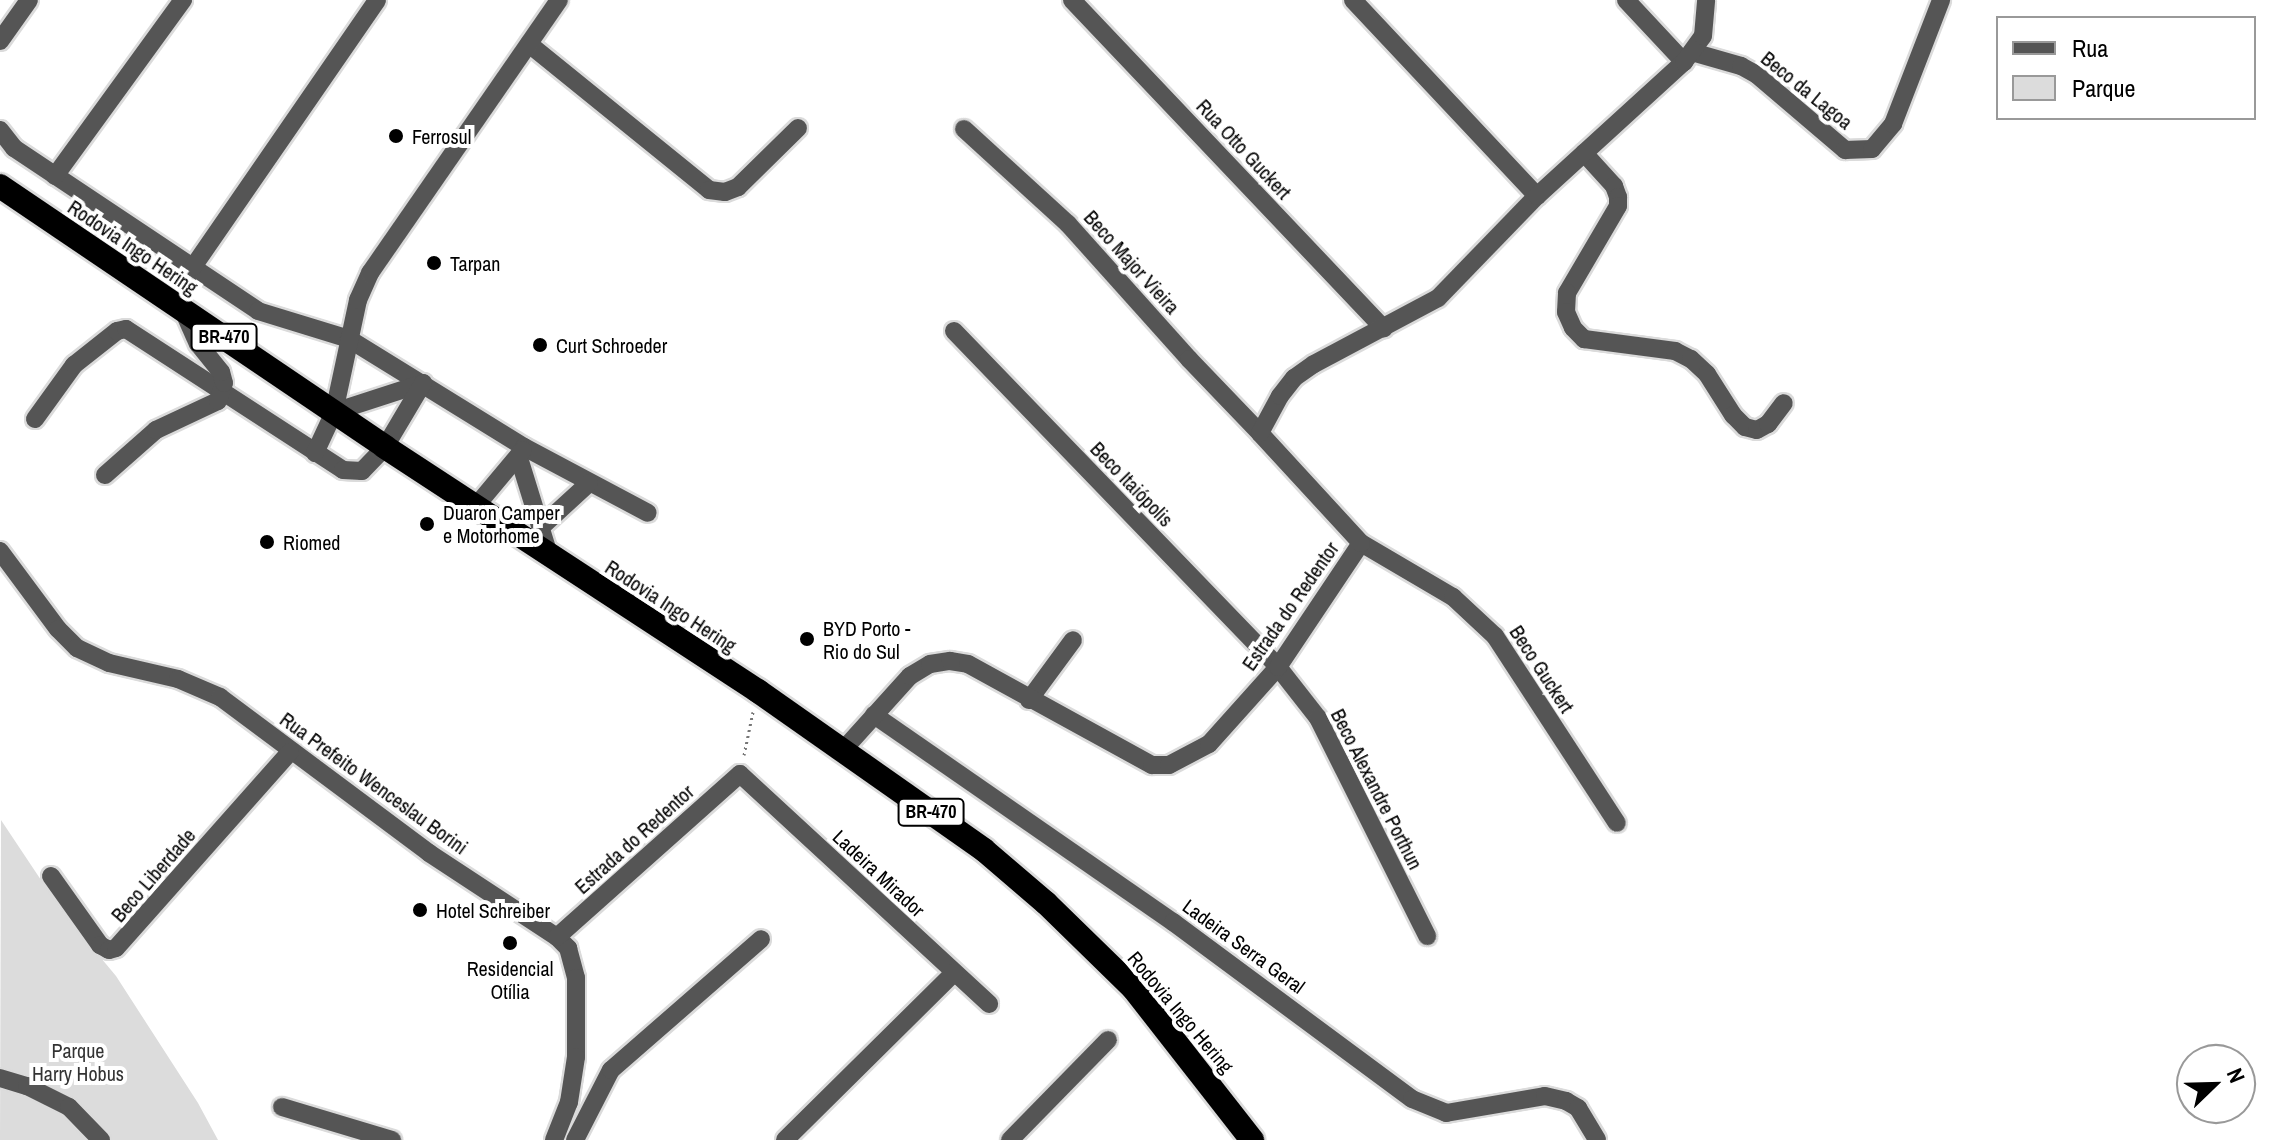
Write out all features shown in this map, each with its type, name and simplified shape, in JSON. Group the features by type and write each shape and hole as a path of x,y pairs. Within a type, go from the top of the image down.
{"highway":[{"name":"Rodovia Ingo Hering","path":"0,186 385,447 844,749 1014,874 1081,935 1158,1016 1252,1140"}],"street":[{"path":"0,41 29,0"},
{"path":"55,176 183,0"},
{"path":"193,267 377,0"},
{"path":"315,453 334,412 358,300 370,273 559,0"},
{"name":"Rua Otto Guckert","path":"1072,0 1384,329"},
{"path":"1353,0 1537,196"},
{"path":"1626,0 1688,57"},
{"path":"1260,433 1294,378 1438,298 1537,196 1688,57 1703,36 1706,0"},
{"name":"Beco da Lagoa","path":"1688,57 1741,66 1757,75 1845,150 1872,149 1893,124 1941,0"},
{"path":"529,44 709,190 725,192 738,187 798,128"},
{"name":"Beco Major Vieira","path":"964,129 1068,224 1260,433"},
{"path":"0,130 14,148 258,311 349,339 423,383 522,453 648,513"},
{"path":"1584,153 1614,186 1618,206 1567,293 1566,312 1573,328 1584,339 1675,351 1691,359 1707,374 1733,415 1745,427 1757,430 1768,424 1784,403"},
{"path":"105,475 156,430 218,401 222,390 221,372 198,344 181,308"},
{"path":"35,419 74,365 117,331 126,329 343,470 362,471 385,447 423,383"},
{"name":"Beco Itaiópolis","path":"954,331 1278,667"},
{"path":"334,412 423,383"},
{"name":"Estrada do Redentor","path":"844,749 910,676 930,664 950,661 968,664 1152,765 1169,765 1209,744 1278,667 1361,543 1260,433"},
{"path":"476,506 522,453"},
{"path":"522,453 549,555"},
{"path":"541,527 589,483"},
{"name":"Beco Guckert","path":"1361,543 1453,597 1495,636 1617,823"},
{"name":"Rua Prefeito Wenceslau Borini","path":"0,551 58,629 77,648 109,663 178,679 207,690 429,853 557,937"},
{"path":"1029,700 1073,640"},
{"name":"Beco Alexandre Porthun","path":"1278,667 1318,718 1427,936"},
{"name":"Ladeira Serra Geral","path":"874,715 1173,922 1412,1099 1446,1113 1545,1096 1578,1108 1597,1140"},
{"name":"Beco Liberdade","path":"51,876 100,945 109,950 116,948 290,752"},
{"name":"Estrada do Redentor","path":"557,937 740,774"},
{"name":"Ladeira Mirador","path":"740,774 989,1004"},
{"path":"554,1140 569,1102 576,1057 576,978 568,948 557,937"},
{"path":"575,1140 611,1070 761,939"},
{"path":"785,1140 954,973"},
{"path":"1010,1140 1108,1040"},
{"path":"0,1078 27,1086 69,1107 101,1140"},
{"path":"282,1107 392,1140"}],"path":[{"path":"740,774 758,691"}],"green space":[{"name":"Parque Harry Hobus","path":"1,820 61,910 116,976 198,1103 218,1140 0,1140"}],"place":[{"name":"Ferrosul","path":"396,136"},
{"name":"Tarpan","path":"434,263"},
{"name":"Curt Schroeder","path":"540,345"},
{"name":"Duaron Camper e Motorhome","path":"427,524"},
{"name":"Riomed","path":"267,542"},
{"name":"BYD Porto - Rio do Sul","path":"807,639"},
{"name":"Hotel Schreiber","path":"420,910"},
{"name":"Residencial Otília","path":"510,943"}]}
